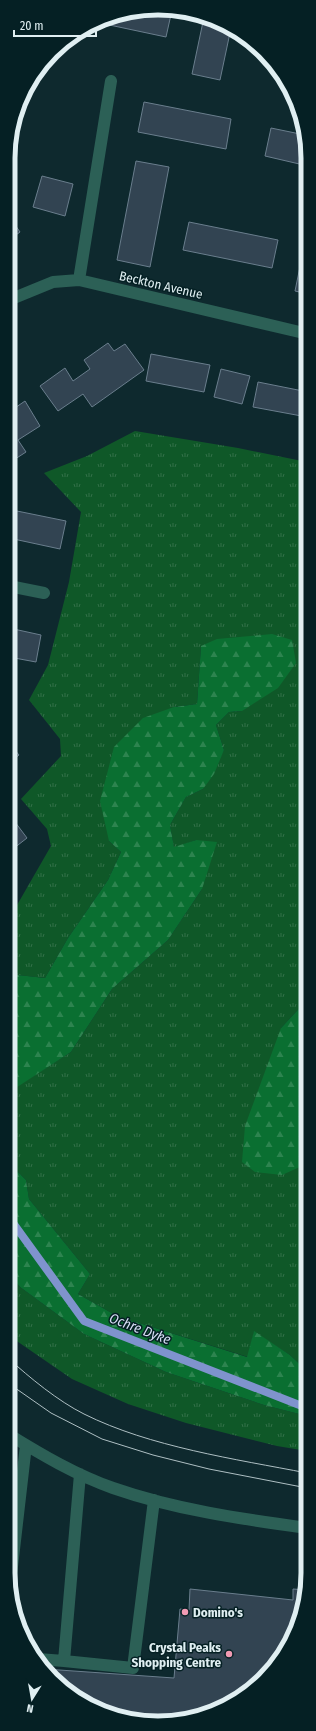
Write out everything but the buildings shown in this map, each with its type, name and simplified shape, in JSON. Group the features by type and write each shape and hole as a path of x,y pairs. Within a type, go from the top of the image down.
{"street":[{"path":"79,280 110,81"},
{"name":"Beckton Avenue","path":"15,298 53,282 79,280 301,332"},
{"path":"15,587 44,593"},
{"path":"15,1438 49,1459 113,1488 154,1500 237,1518 301,1527"},
{"path":"15,1541 26,1445"},
{"path":"64,1661 80,1474"},
{"path":"45,1660 133,1668 154,1500"}],"green space":[{"path":"135,431 238,448 301,461 301,1006 281,1028 301,1147 301,1365 290,1355 254,1332 248,1357 117,1316 78,1294 90,1274 29,1199 26,1180 15,1169 15,1088 71,1052 112,989 168,940 202,889 196,840 174,848 170,825 186,797 203,789 224,750 216,725 229,712 242,711 201,646 197,704 174,707 109,841 121,852 108,880 68,938 45,978 15,975 15,909 51,846 47,829 21,799 61,756 60,739 29,700 48,665 69,582 81,512 44,473 87,456"},
{"path":"272,634 292,640 296,663 278,688 242,711 229,712 216,725 224,750 214,774 203,789 186,797 170,825 174,847 196,840 217,842 202,889 168,940 112,989 71,1052 15,1088 15,975 45,978 68,938 108,880 121,852 109,841 100,801 114,747 143,718 174,707 197,704 201,646 217,639"},
{"path":"301,1006 301,1166 282,1175 255,1172 242,1162 245,1126 281,1028"},
{"path":"15,1169 26,1180 29,1199 90,1274 78,1294 117,1316 247,1357 254,1331 290,1355 301,1365 301,1414 264,1405 166,1372 84,1334 20,1287 15,1281"},
{"path":"15,1281 20,1287 84,1334 166,1372 264,1405 301,1414 301,1450 277,1446 186,1423 128,1404 72,1379 15,1340"}],"waterway":[{"name":"Ochre Dyke","path":"15,1226 84,1321 301,1406"}],"tram line":[{"path":"15,1364 64,1403 84,1414 110,1425 137,1435 193,1451 301,1472"},
{"path":"15,1388 51,1413 102,1439 153,1455 209,1469 301,1487"}],"place":[{"name":"Domino's","path":"185,1612"},
{"name":"Crystal Peaks Shopping Centre","path":"229,1654"}]}
